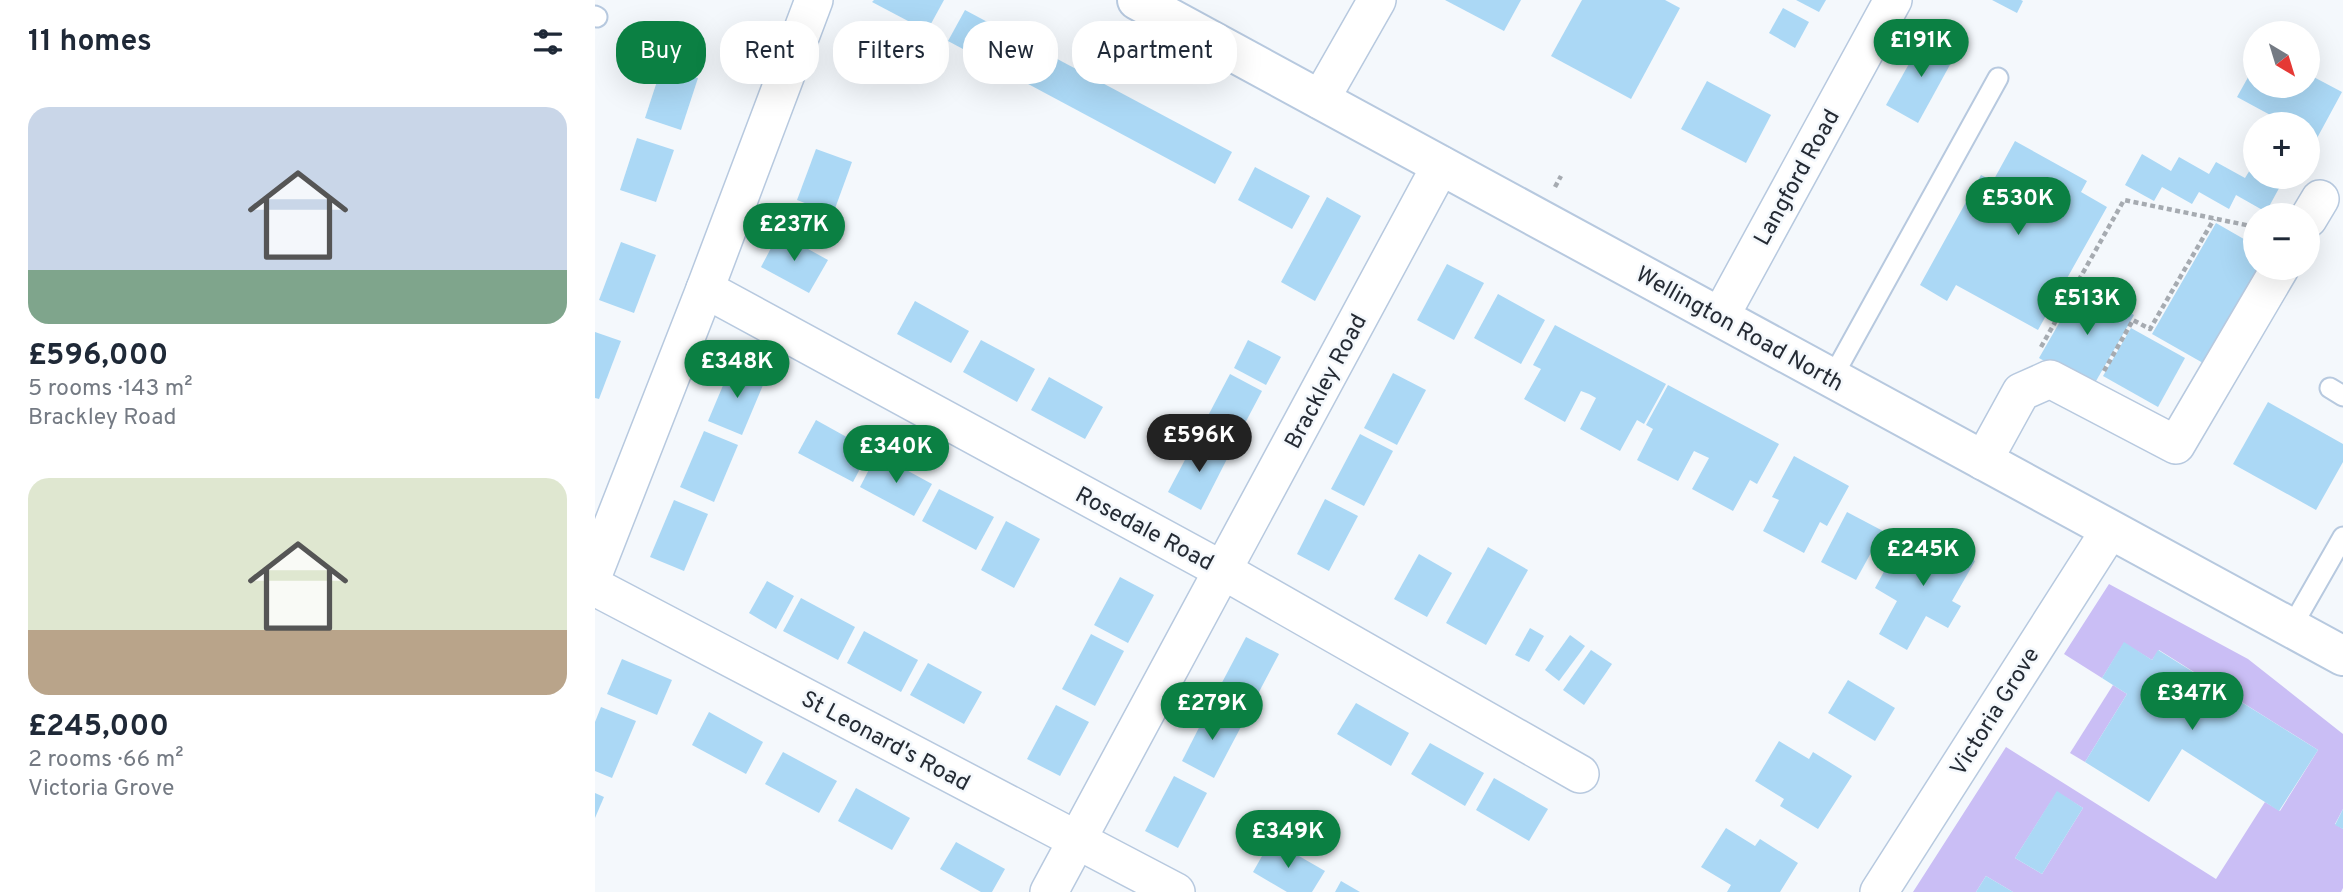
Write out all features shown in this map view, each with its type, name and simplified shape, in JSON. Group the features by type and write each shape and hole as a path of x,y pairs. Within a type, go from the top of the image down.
{"highway":[{"name":"Wellington Road North","path":"1137,0 2343,656"}],"street":[{"path":"595,570 814,0"},
{"path":"1320,100 1377,0"},
{"name":"Langford Road","path":"1720,317 1893,0"},
{"name":"Brackley Road","path":"1049,892 1441,165"},
{"path":"1983,461 2021,392 2050,379 2176,445 2273,280"},
{"name":"Rosedale Road","path":"705,289 1222,570 1580,774"},
{"name":"Victoria Grove","path":"1879,892 2110,530"},
{"name":"St Leonard's Road","path":"595,587 1176,892"}],"lane":[{"path":"1832,378 1998,78"},
{"path":"2291,628 2343,537"}],"path":[{"path":"1555,187 1561,176"},
{"path":"2036,385 2029,368 2124,200 2243,225"},
{"path":"2088,399 2133,320 2150,329 2214,219"}],"shaded area":[{"path":"2109,584 2248,659 2343,734 2343,809 2335,824 2343,829 2341,892 2013,892 1986,876 1976,892 1913,892 2006,747 2216,879 2265,802 2280,811 2318,750 2159,650 2152,660 2124,643 2102,678 2064,654","holes":["2057,792 2083,808 2042,874 2015,858"]},
{"path":"2113,685 2127,694 2085,762 2070,753"}],"building":[{"path":"944,0 932,21 908,21 872,2"},
{"path":"1445,0 1521,0 1504,31"},
{"path":"1582,0 1665,0 1680,8 1631,99 1551,56"},
{"path":"1796,0 1826,0 1819,12"},
{"path":"1992,0 2021,0 2023,1 2017,13"},
{"path":"1783,8 1809,22 1795,48 1769,33"},
{"path":"965,10 986,21 963,21 963,49 949,39"},
{"path":"1925,35 1957,52 1918,123 1886,105"},
{"path":"1058,59 1072,67 1072,84 1104,84 1232,152 1215,184 1028,84 1058,84"},
{"path":"1707,81 1771,115 1746,163 1681,129"},
{"path":"2321,81 2342,92 2320,133 2320,112 2265,112 2237,97 2243,86 2243,98 2321,98"},
{"path":"656,84 696,84 681,130 645,118"},
{"path":"637,138 674,150 656,202 620,190"},
{"path":"2015,141 2087,181 2081,192 2107,207 2038,330 1956,285 1947,301 1920,285 1981,175 1993,181"},
{"path":"816,149 852,162 833,214 797,200"},
{"path":"2142,154 2171,171 2179,157 2209,174 2216,162 2243,177 2243,189 2279,189 2271,203 2250,203 2236,195 2229,209 2199,192 2192,204 2162,187 2154,201 2125,185"},
{"path":"1255,167 1310,196 1292,229 1238,200"},
{"path":"1327,197 1361,216 1315,301 1281,282"},
{"path":"2216,223 2243,239 2243,280 2251,280 2203,363 2152,334"},
{"path":"779,233 828,260 809,293 761,267"},
{"path":"621,242 656,255 634,313 599,300"},
{"path":"1447,264 1484,283 1454,340 1417,320"},
{"path":"2081,285 2134,315 2092,388 2039,358"},
{"path":"1498,294 1545,320 1521,364 1474,338"},
{"path":"915,301 969,331 951,363 897,334"},
{"path":"1555,325 1666,384 1644,424 1637,420 1620,451 1580,429 1596,398 1589,394 1581,391 1565,422 1524,399 1541,369 1533,365"},
{"path":"2131,328 2185,358 2158,407 2103,376"},
{"path":"595,332 621,341 599,399 595,398"},
{"path":"981,340 1035,369 1017,402 963,372"},
{"path":"1248,340 1281,357 1266,385 1234,368"},
{"path":"732,364 766,378 742,435 708,421"},
{"path":"1393,373 1426,390 1397,445 1364,428"},
{"path":"1230,374 1262,391 1233,446 1201,429"},
{"path":"1049,377 1103,407 1085,439 1031,410"},
{"path":"1668,385 1779,444 1757,484 1750,480 1733,511 1692,489 1709,458 1694,451 1678,481 1637,460 1653,429 1646,425"},
{"path":"2268,402 2343,444 2343,462 2316,510 2233,464"},
{"path":"816,420 870,450 853,482 798,453"},
{"path":"704,431 738,445 714,502 680,487"},
{"path":"1360,434 1393,451 1364,506 1331,489"},
{"path":"1197,437 1229,455 1201,510 1168,492"},
{"path":"877,454 932,484 914,516 860,487"},
{"path":"1794,456 1849,486 1827,526 1820,522 1804,553 1763,531 1779,500 1772,497"},
{"path":"939,489 994,517 976,550 922,521"},
{"path":"1325,499 1358,516 1329,571 1297,554"},
{"path":"674,500 708,514 684,571 650,557"},
{"path":"1847,512 1883,531 1856,580 1821,562"},
{"path":"1006,521 1040,539 1014,588 981,570"},
{"path":"1918,531 1975,561 1952,601 1961,606 1948,628 1926,616 1907,650 1879,634 1897,601 1875,588 1887,566 1895,571"},
{"path":"1488,547 1528,570 1486,645 1446,623"},
{"path":"1419,554 1452,573 1427,617 1394,599"},
{"path":"1120,577 1154,595 1128,643 1094,625"},
{"path":"767,581 794,596 776,629 749,613"},
{"path":"801,598 855,627 838,660 783,631"},
{"path":"1530,628 1544,636 1529,662 1515,655"},
{"path":"864,631 918,660 901,692 847,663"},
{"path":"1091,634 1124,651 1095,706 1062,689"},
{"path":"1570,635 1585,646 1559,681 1545,670"},
{"path":"1246,637 1279,654 1250,709 1217,692"},
{"path":"2124,642 2152,660 2158,650 2318,750 2279,811 2182,749 2149,802 2085,762 2127,694 2102,678"},
{"path":"1591,650 1612,664 1584,705 1563,690"},
{"path":"622,659 672,680 657,715 607,694"},
{"path":"928,663 982,692 964,724 910,695"},
{"path":"1848,680 1895,708 1875,741 1828,713"},
{"path":"1356,703 1409,733 1391,766 1337,734"},
{"path":"1056,705 1089,722 1060,776 1027,759"},
{"path":"1210,706 1243,723 1214,778 1182,761"},
{"path":"601,707 636,721 612,778 595,771 595,722"},
{"path":"709,712 763,742 746,774 692,745"},
{"path":"1779,741 1809,759 1813,752 1852,776 1818,829 1780,806 1784,799 1755,781"},
{"path":"1430,743 1484,773 1465,806 1411,774"},
{"path":"783,752 837,781 819,813 765,784"},
{"path":"1174,776 1207,793 1178,848 1145,831"},
{"path":"1494,778 1548,809 1529,841 1476,810"},
{"path":"856,788 910,818 892,850 838,821"},
{"path":"2057,791 2083,808 2042,874 2015,858"},
{"path":"595,793 604,797 595,818"},
{"path":"2343,809 2343,829 2335,825"},
{"path":"1726,828 1755,846 1760,839 1798,863 1780,892 1727,892 1731,885 1701,867"},
{"path":"1271,840 1325,871 1312,892 1287,892 1253,872"},
{"path":"956,842 1005,869 992,892 981,892 940,869"},
{"path":"1986,876 2013,892 1976,892"},
{"path":"1341,881 1360,892 1335,892"}]}
